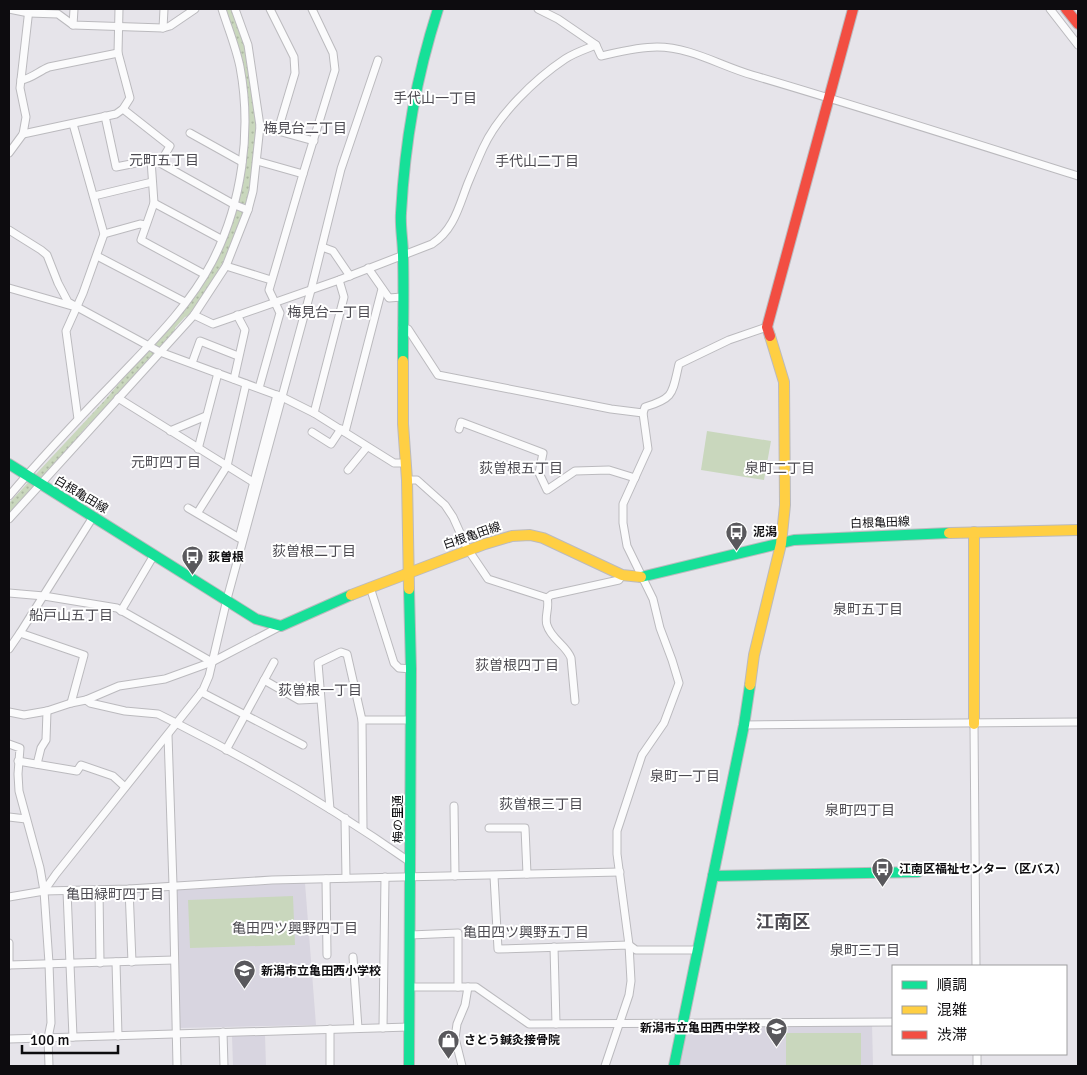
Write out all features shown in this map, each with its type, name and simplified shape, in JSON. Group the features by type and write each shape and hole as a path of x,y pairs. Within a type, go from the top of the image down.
{"main road":[{"name":"梅の里通","path":"409,1066 411,669 407,480 403,424 403,255 401,216 406,147 418,81 438,9"},
{"path":"674,1066 744,725 754,655 781,544 785,505 784,382 767,327 853,9"},
{"path":"1066,9 1078,24"},
{"name":"白根亀田線","path":"9,464 40,485 227,599 256,619 281,626 370,587 451,556 512,536 530,535 543,538 622,575 641,577 794,540 812,538 1078,530"},
{"path":"974,532 974,724"},
{"path":"714,876 918,872"}],"street":[{"path":"73,25 74,9"},
{"path":"23,134 116,114 123,109 130,98 118,52 119,9"},
{"path":"163,28 164,9"},
{"path":"9,10 58,14 73,25 163,28 170,26 195,9"},
{"path":"9,496 12,490 148,345 185,302 212,261 235,205 242,162 244,115 240,67 222,9"},
{"path":"9,519 194,315 226,266 248,210 253,191 260,126 248,45 235,9"},
{"path":"270,9 294,57 295,73 278,130"},
{"path":"259,388 280,313 269,290 271,280 335,70 333,53 312,9"},
{"path":"538,9 558,19 596,45 601,56 628,50 658,47 678,50 749,74 830,97 1078,176"},
{"path":"1044,9 1051,10 1078,45"},
{"path":"9,152 23,134 26,117 20,88 29,11"},
{"path":"194,315 213,324 350,276 432,244 441,238 448,230 461,205 484,145 493,130 535,82 566,58 596,45"},
{"path":"21,80 28,79 49,67 118,52"},
{"path":"188,508 198,512 239,538 253,482 311,290 341,169 378,60"},
{"path":"123,109 170,146 160,164"},
{"path":"105,116 116,167 151,160 235,205 248,210"},
{"path":"73,124 104,234 77,308 66,331 78,419"},
{"path":"260,126 314,141"},
{"path":"190,134 242,162"},
{"path":"151,160 154,203 141,240 204,274"},
{"path":"257,161 303,174"},
{"path":"94,196 152,182"},
{"path":"154,203 221,239"},
{"path":"104,234 140,224 145,225"},
{"path":"9,230 47,255 58,284 68,302 77,308 160,352 279,396 314,413 394,463 406,463"},
{"path":"322,247 333,251 350,276"},
{"path":"97,256 185,302"},
{"path":"226,266 271,280"},
{"path":"368,268 390,298 402,297"},
{"path":"314,413 344,297 339,280"},
{"path":"9,288 77,308"},
{"path":"312,432 331,444 343,431 382,289"},
{"path":"234,379 245,330 237,315"},
{"path":"606,1066 629,996 631,981 629,945 617,854 617,831 642,755 664,723 679,683 660,628 654,599 641,577 627,546 623,523 623,504 648,449 643,413 645,407 663,402 672,392 679,364 730,340 767,327"},
{"path":"402,328 408,329 438,375 611,409 643,413"},
{"path":"192,363 200,341 238,356"},
{"path":"198,449 218,373"},
{"path":"198,512 227,466 246,384"},
{"path":"44,891 201,692 209,676 279,396"},
{"path":"118,398 253,482"},
{"path":"170,431 206,416"},
{"path":"459,429 461,422 543,453 539,473 547,490 575,471 610,470 635,478"},
{"path":"348,470 367,447"},
{"path":"407,480 417,480 445,504 470,551 488,579 547,598"},
{"path":"9,649 93,517"},
{"path":"121,610 154,555"},
{"path":"547,598 551,595 619,580 622,575"},
{"path":"370,587 394,662 400,668 411,669"},
{"path":"9,593 44,596 117,608 212,662"},
{"path":"547,598 549,604 546,624 553,636 569,652 575,701"},
{"path":"9,712 24,715 47,711 86,700 119,686 165,679 212,662 281,626"},
{"path":"20,633 84,655 71,703"},
{"path":"330,809 318,663 341,652 347,654 362,720 363,829"},
{"path":"226,750 274,662"},
{"path":"264,680 299,700 320,699"},
{"path":"201,692 303,745"},
{"path":"86,700 90,703 125,711 158,714 330,809 363,829 410,862"},
{"path":"38,764 41,748 46,740 47,711"},
{"path":"362,720 410,720"},
{"path":"744,725 1078,722"},
{"path":"974,724 976,965"},
{"path":"168,734 177,1066"},
{"path":"9,744 20,748 18,761 19,791 40,868 44,891 51,1022 48,1038 49,1066"},
{"path":"18,761 77,771 81,765 113,776 125,787"},
{"path":"454,806 455,876"},
{"path":"9,817 26,819"},
{"path":"345,818 346,878"},
{"path":"489,828 525,828 527,874"},
{"path":"9,896 44,891 130,889 173,885 346,878 620,872"},
{"path":"494,876 498,949 629,945 636,950 698,950"},
{"path":"383,1028 385,877"},
{"path":"326,879 327,955"},
{"path":"130,889 132,962"},
{"path":"99,890 100,963"},
{"path":"67,891 73,1037"},
{"path":"410,936 458,933 458,987"},
{"path":"9,943 9,965 174,960"},
{"path":"554,947 556,1024"},
{"path":"353,957 358,1028"},
{"path":"116,962 118,1036"},
{"path":"410,987 476,987 529,1024 892,1022"},
{"path":"462,1066 455,1038 457,1024 465,1005 468,987"},
{"path":"9,1039 410,1027"},
{"path":"330,1029 330,1066"},
{"path":"223,1032 224,1066"}],"shaded area":[{"name":"新潟市立亀田西小学校","path":"305,883 316,1025 179,1028 176,888"},
{"name":"新潟市立亀田西中学校","path":"872,1023 873,1066 675,1066 686,1025"},
{"path":"265,1035 266,1066 233,1066 232,1036"}],"green space":[{"path":"224,9 232,9 245,45 256,127 252,178 238,228 216,274 188,316 175,328 175,331 93,424 89,424 80,434 80,438 9,515 9,503 105,400 196,292 234,216 240,198 245,164 244,73 242,57 239,54"},
{"path":"707,431 771,441 764,480 701,470"},
{"path":"293,896 295,945 190,948 188,900"},
{"path":"786,1033 861,1033 861,1066 786,1066"}],"traffic: fast":[{"path":"403,361 403,250 401,218 405,160 418,85 438,9"},
{"path":"9,464 256,619 281,626 351,595"},
{"path":"641,577 794,540 949,533"},
{"path":"409,589 411,669 409,1066"},
{"path":"674,1066 744,725 750,685"},
{"path":"713,876 918,872"}],"traffic: slow":[{"path":"750,685 754,655 781,544 785,505 784,382 770,336"},
{"path":"403,361 403,424 407,480 409,589"},
{"path":"949,533 1078,530"},
{"path":"974,532 974,724"},
{"path":"351,595 485,544 512,536 530,535 543,538 622,575 641,577"}],"traffic: jam":[{"path":"770,336 767,327 853,9"},
{"path":"1066,9 1078,24"}],"place":[{"name":"泥潟","path":"737,551"},
{"name":"荻曽根","path":"192,576"},
{"name":"江南区福祉センター（区バス）","path":"883,888"},
{"name":"新潟市立亀田西小学校","path":"245,990"},
{"name":"新潟市立亀田西中学校","path":"776,1047"},
{"name":"さとう鍼灸接骨院","path":"448,1059"}],"district":[{"name":"手代山一丁目","path":"435,98"},
{"name":"梅見台二丁目","path":"305,128"},
{"name":"元町五丁目","path":"164,160"},
{"name":"手代山二丁目","path":"537,161"},
{"name":"梅見台一丁目","path":"329,312"},
{"name":"元町四丁目","path":"166,462"},
{"name":"荻曽根五丁目","path":"521,468"},
{"name":"泉町二丁目","path":"780,468"},
{"name":"荻曽根二丁目","path":"314,551"},
{"name":"泉町五丁目","path":"868,609"},
{"name":"船戸山五丁目","path":"71,615"},
{"name":"荻曽根四丁目","path":"517,665"},
{"name":"荻曽根一丁目","path":"320,690"},
{"name":"泉町一丁目","path":"685,776"},
{"name":"荻曽根三丁目","path":"541,804"},
{"name":"泉町四丁目","path":"860,810"},
{"name":"亀田緑町四丁目","path":"115,894"},
{"name":"江南区","path":"783,922"},
{"name":"亀田四ツ興野四丁目","path":"295,928"},
{"name":"亀田四ツ興野五丁目","path":"526,932"},
{"name":"泉町三丁目","path":"865,950"}]}
